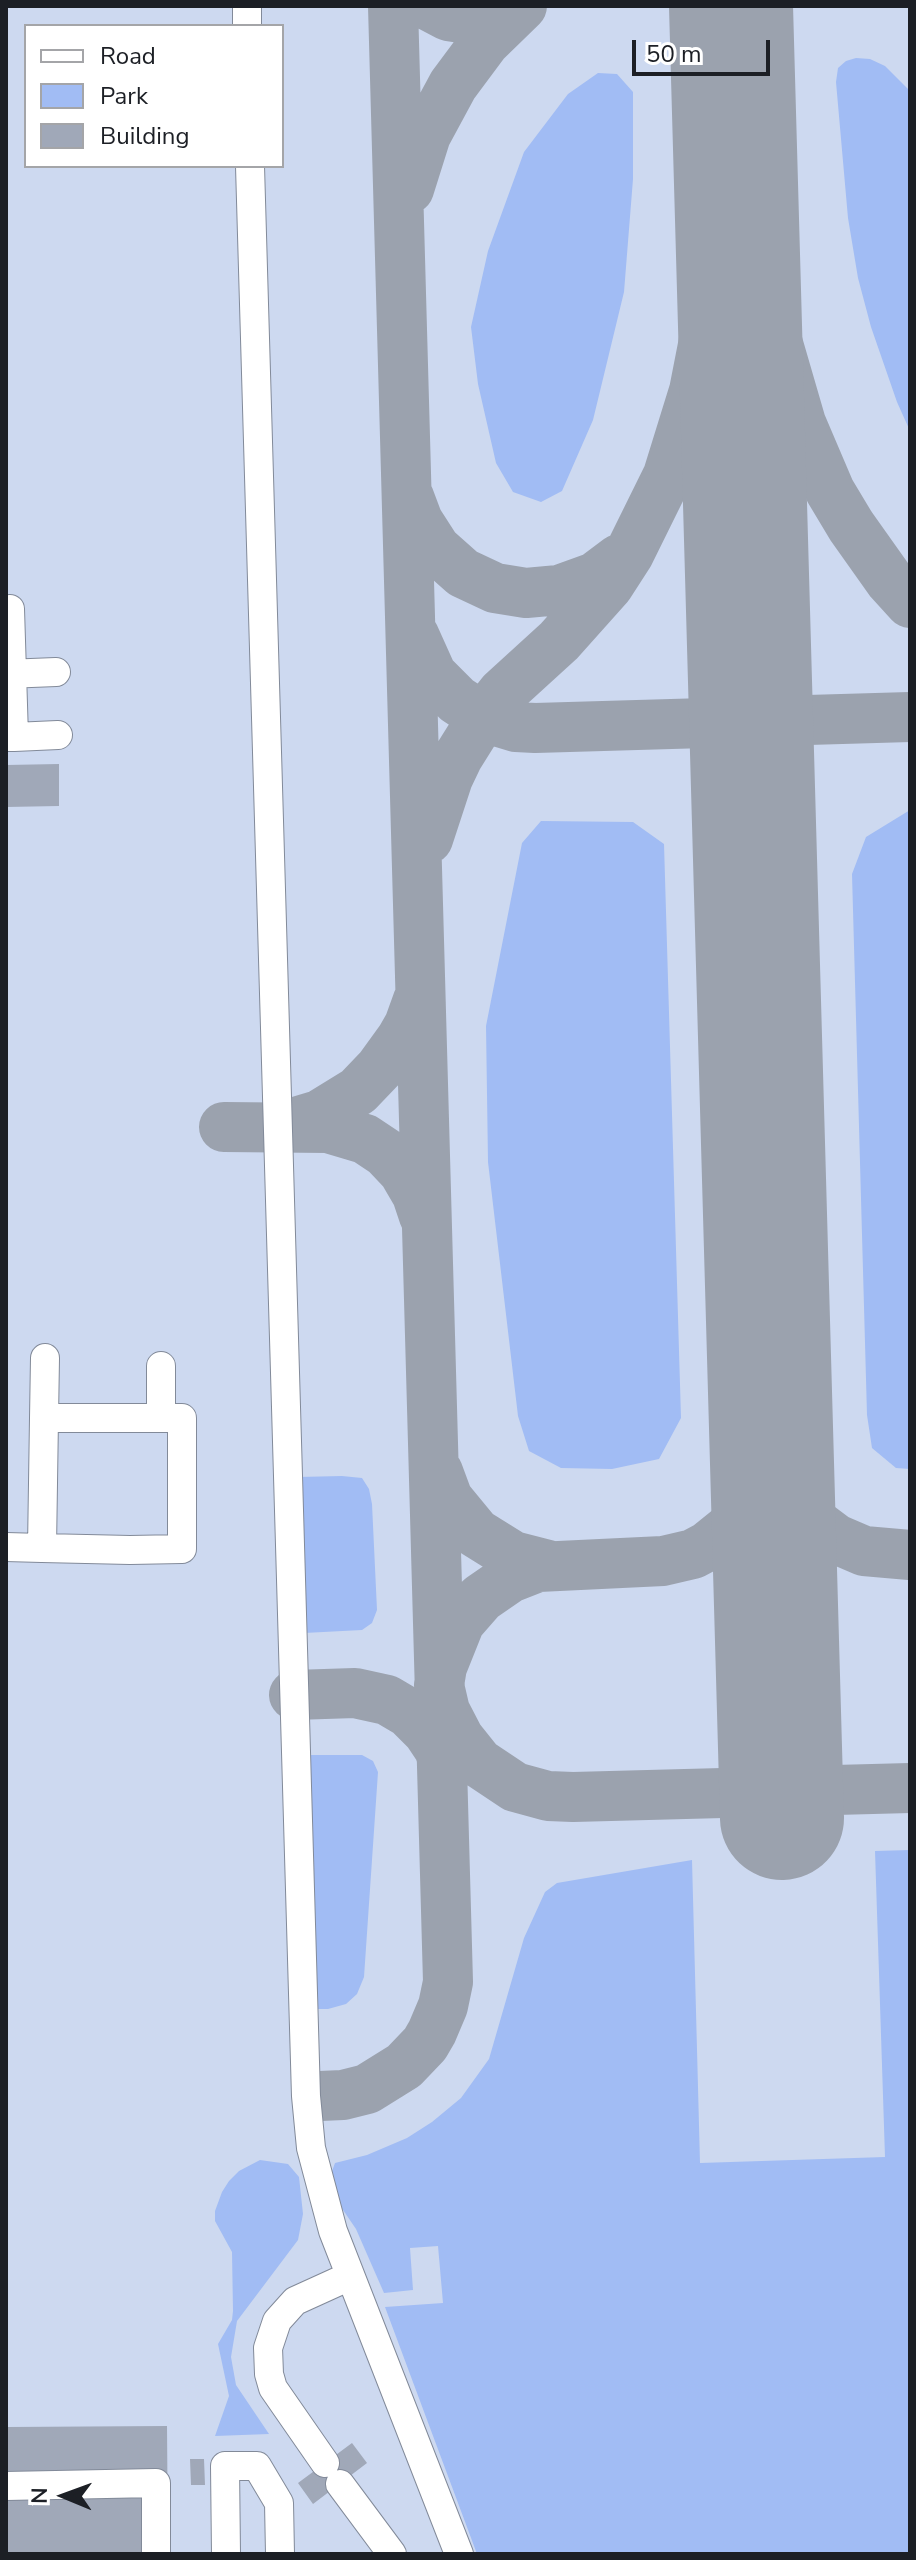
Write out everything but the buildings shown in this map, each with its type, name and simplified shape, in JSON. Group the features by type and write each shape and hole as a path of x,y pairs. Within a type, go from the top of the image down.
{"street":[{"path":"250,168 306,2096 317,2176 333,2231 459,2554"},
{"path":"16,609 9,674 10,737 58,735"},
{"path":"9,674 56,672"},
{"path":"42,1548 45,1358"},
{"path":"161,1366 161,1418"},
{"path":"6,1547 182,1549 182,1418 44,1418"},
{"path":"350,2276 295,2301 277,2321 268,2348 269,2374 273,2388 392,2554"},
{"path":"226,2554 225,2466 257,2466 279,2503 280,2554"},
{"path":"6,2486 156,2483 156,2554"}],"shaded area":[{"path":"6,6 910,6 910,2554 6,2554"}],"green space":[{"path":"856,58 870,59 885,66 910,91 910,431 871,327 858,278 848,218 836,82 838,68"},
{"path":"598,73 617,74 633,92 633,179 624,292 593,420 562,491 541,502 513,492 496,463 478,384 471,327 488,251 524,152 568,94"},
{"path":"910,810 910,1469 896,1468 872,1448 867,1415 852,874 866,837"},
{"path":"541,821 633,822 664,844 681,1418 659,1459 612,1469 561,1468 529,1451 518,1416 488,1162 486,1026 522,843"},
{"path":"298,1477 362,1478 369,1489 377,1610 372,1623 362,1630 304,1633"},
{"path":"309,1755 362,1755 373,1761 378,1772 364,1977 357,1994 346,2004 328,2009 314,2009"},
{"path":"910,1850 910,2554 477,2554 385,2307 443,2303 438,2246 410,2248 413,2290 384,2293 356,2229 339,2204 331,2174 335,2163 367,2155 407,2138 461,2098 489,2059 524,1938 545,1892 557,1883 692,1860 700,2163 885,2157 875,1851"},
{"path":"260,2160 288,2164 299,2177 303,2214 298,2240 237,2321 231,2357 236,2385 269,2434 215,2436 229,2396 218,2344 232,2320 233,2311 232,2252 215,2221 215,2211 229,2181 239,2171"}],"taxiway":[{"path":"320,2096 367,2089 404,2066 432,2032 443,2006 448,1982 393,6"},
{"path":"429,6 448,16 474,20 518,10"},
{"path":"409,189 426,135 453,85 485,42 522,6"},
{"path":"428,839 448,778 483,717 502,693 559,641 609,585 629,554 668,475 694,391 712,285 718,193 722,6"},
{"path":"748,116 767,293 776,337 801,423 830,491 851,526 890,581 910,603"},
{"path":"409,497 418,521 436,549 463,573 495,588 526,593 559,590 595,577 619,559"},
{"path":"414,635 432,675 457,700 483,717 516,727 910,717"},
{"path":"289,1124 319,1115 358,1091 401,1039 418,1000"},
{"path":"224,1127 328,1128 365,1139 386,1153 403,1171 417,1195 424,1216"},
{"path":"771,1421 767,1467 756,1496 747,1512 708,1546 693,1554 663,1561 538,1567 510,1578 481,1598 460,1622 442,1667 439,1685 445,1711 459,1738 479,1763 515,1787 548,1796 910,1788"},
{"path":"773,1437 783,1482 800,1509 812,1521 836,1539 864,1551 910,1555"},
{"path":"438,1472 448,1499 476,1533 513,1556 548,1565"},
{"path":"294,1695 355,1693 387,1700 409,1713 427,1731 442,1758"}],"runway":[{"path":"731,6 782,1818"}]}
